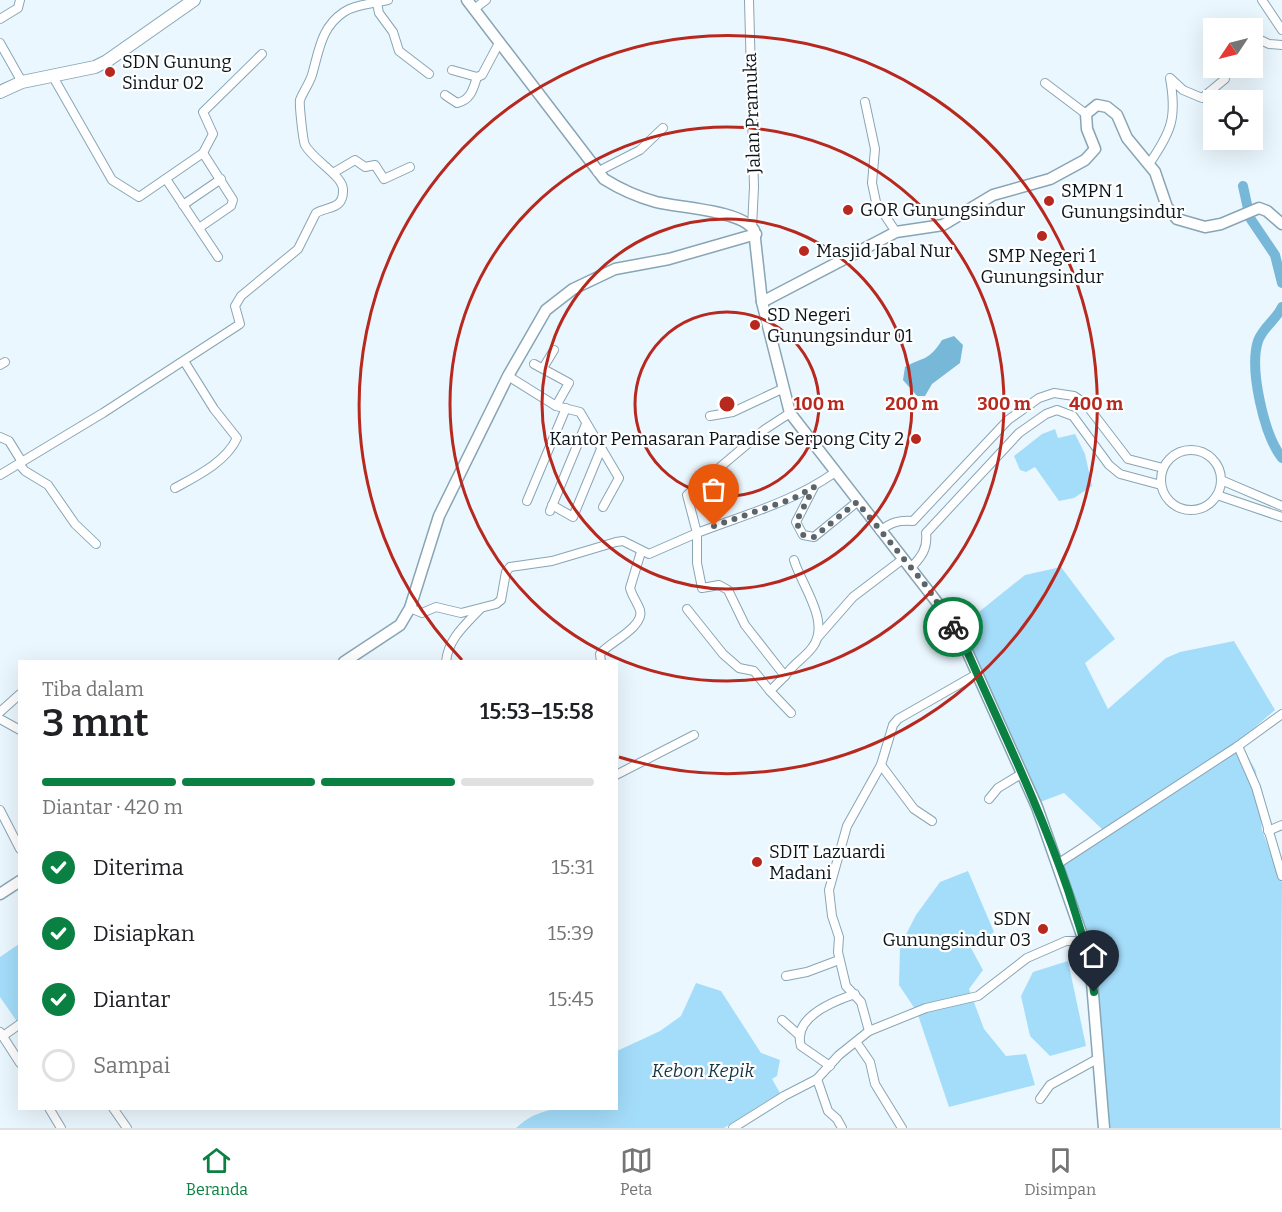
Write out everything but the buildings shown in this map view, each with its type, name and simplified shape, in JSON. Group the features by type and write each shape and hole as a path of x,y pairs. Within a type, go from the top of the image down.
{"main road":[{"path":"0,92 22,82 95,67 194,0"},
{"path":"470,4 597,172 618,187 646,199 740,218 754,230 762,302 782,389 790,413 834,473 943,610 977,674 1059,863 1086,941 1092,974 1104,1128"},
{"path":"762,302 896,232 943,225 993,195 1038,184 1085,160 1095,149 1087,129 1086,114 1097,105 1112,110 1127,138 1149,164 1167,207 1177,219 1205,227 1221,224 1254,209 1267,211 1282,224"},
{"path":"348,660 400,624 410,608 439,516 508,376 546,310 573,289 615,269 669,259 754,230"},
{"path":"0,894 18,883"}],"street":[{"path":"0,19 18,8 20,0"},
{"path":"0,475 240,324 235,306 241,296 298,249 316,213 331,210 339,204 342,185 306,147 302,133 300,100 311,77 319,44 326,31 344,12 388,0"},
{"path":"470,4 486,0"},
{"name":"Jalan Pramuka","path":"749,0 754,230"},
{"path":"1262,0 1282,30"},
{"path":"376,3 379,13 393,32 399,51 429,74"},
{"path":"1263,41 1282,45"},
{"path":"0,43 22,82"},
{"path":"452,70 477,77 482,75 499,43"},
{"path":"52,75 112,180 139,197 203,153 213,134 203,112 262,54"},
{"path":"446,95 457,103 463,101 473,90 477,77"},
{"path":"1149,164 1169,131 1174,105 1170,78 1183,90 1202,98 1225,78"},
{"path":"1045,83 1086,114"},
{"path":"865,102 874,148 872,183 876,202 896,232"},
{"path":"597,172 640,150 663,128"},
{"path":"198,228 233,203 232,196 203,153"},
{"path":"333,173 355,160 365,167 375,165 384,179 410,167"},
{"path":"166,179 218,257"},
{"path":"183,205 221,179"},
{"path":"543,369 554,350"},
{"path":"175,488 209,468 231,448 237,438 214,409 184,361"},
{"path":"534,364 569,383 556,406"},
{"path":"508,376 556,406 580,412 619,478 603,507"},
{"path":"710,416 733,412 782,389"},
{"path":"913,521 1008,420 1039,398 1063,393 1085,403 1128,459 1163,468"},
{"path":"527,501 566,408"},
{"path":"926,533 1019,432 1046,414 1061,410 1073,416 1109,465 1120,474 1161,484"},
{"path":"785,676 745,625 729,590 719,585 702,588 697,562 697,533 687,495 764,430 790,413"},
{"path":"586,424 551,508 573,517 601,449"},
{"path":"0,436 9,441 25,471 48,485 75,524 96,544"},
{"path":"1197,451 1211,458 1217,465 1221,480 1217,495 1201,509 1183,510 1168,500 1161,484 1163,468 1167,461 1181,452 1197,451"},
{"path":"976,454 988,466"},
{"path":"410,608 422,613 438,607 461,613 481,607 501,600 506,572 510,567 552,561 616,542 623,541 649,554 662,550 697,533 792,499 834,473"},
{"path":"1221,480 1282,506"},
{"path":"814,487 796,522 803,535 810,538 857,502"},
{"path":"1217,495 1282,517"},
{"path":"880,531 888,524 902,520 913,521 926,533 927,544 921,557 911,568"},
{"path":"601,660 600,654 605,647 626,635 640,617 641,612 630,588 641,552"},
{"path":"770,691 785,676 792,664 811,650 817,638 853,597 903,559"},
{"path":"794,560 798,576 816,612 817,638"},
{"path":"446,660 447,648 481,607"},
{"path":"687,609 723,654 739,668 754,671 791,713"},
{"path":"869,1030 861,1002 846,986 839,960 838,937 832,916 829,890 847,826 881,765 893,725 898,719 977,674"},
{"path":"0,712 18,696"},
{"path":"1059,863 1238,746 1282,714"},
{"path":"0,719 18,729"},
{"path":"618,774 694,735"},
{"path":"1238,746 1256,787 1282,876"},
{"path":"881,765 914,809 932,821"},
{"path":"989,799 998,788 1021,774"},
{"path":"0,810 18,845"},
{"path":"1268,831 1282,825"},
{"path":"733,1128 747,1124 784,1096 817,1079 839,1055 869,1030 926,1008 978,996 1027,958 1066,941 1086,941"},
{"path":"786,976 807,972 839,960"},
{"path":"830,1066 801,1046 800,1035 804,1024 826,1004 855,994"},
{"path":"782,1020 800,1035"},
{"path":"18,1025 1,1034 18,1060"},
{"path":"856,1043 870,1062 875,1084 902,1128"},
{"path":"1040,1099 1050,1086 1099,1058"},
{"path":"817,1079 828,1111 837,1119 842,1128"},
{"path":"50,1110 61,1128"},
{"path":"114,1110 127,1128"}],"green space":[{"path":"1055,429 1058,438 1075,434 1085,454 1092,486 1074,498 1059,501 1035,467 1026,472 1020,470 1014,456 1042,434"},
{"path":"1061,567 1115,639 1085,663 1108,709 1166,658 1180,652 1234,641 1275,710 1239,741 1256,771 1262,830 1282,883 1280,1128 1103,1128 1087,948 1056,860 1103,830 1064,793 1035,804 959,628 1025,575"},
{"path":"968,871 994,932 971,948 983,970 969,989 984,1029 1006,1056 1026,1054 1035,1085 949,1107 917,1012 899,985 900,946 916,915 940,882"},
{"path":"18,945 18,1023 0,997 0,957"},
{"path":"1068,961 1086,1046 1050,1056 1030,1036 1021,996 1033,972"},
{"name":"Kebon Kepik","path":"696,983 721,991 761,1053 780,1060 777,1076 772,1079 780,1093 724,1128 516,1128 527,1119 551,1110 618,1110 618,1051 660,1031 681,1016"}],"shaded area":[{"path":"954,336 963,345 960,363 932,384 925,396 917,396 903,380 905,367 925,358 942,340"}],"waterway":[{"path":"1243,186 1250,218 1275,255 1282,283"},
{"path":"1282,307 1258,341 1255,368 1264,418 1275,448 1282,458"}],"way so far":[{"path":"714,526 765,506 792,499 814,487 796,522 803,535 810,538 857,502 927,587 953,627"}],"place":[{"name":"SDN Gunung Sindur 02","path":"110,72"},
{"name":"SMPN 1 Gunungsindur","path":"1049,201"},
{"name":"GOR Gunungsindur","path":"848,210"},
{"name":"SMP Negeri 1 Gunungsindur","path":"1042,236"},
{"name":"Masjid Jabal Nur","path":"804,251"},
{"name":"SD Negeri Gunungsindur 01","path":"755,325"},
{"name":"Kantor Pemasaran Paradise Serpong City 2","path":"916,439"},
{"name":"SDIT Lazuardi Madani","path":"757,862"},
{"name":"SDN Gunungsindur 03","path":"1043,929"}],"route":[{"path":"953,627 967,651 1037,807 1059,863 1086,941 1094,992"}]}
